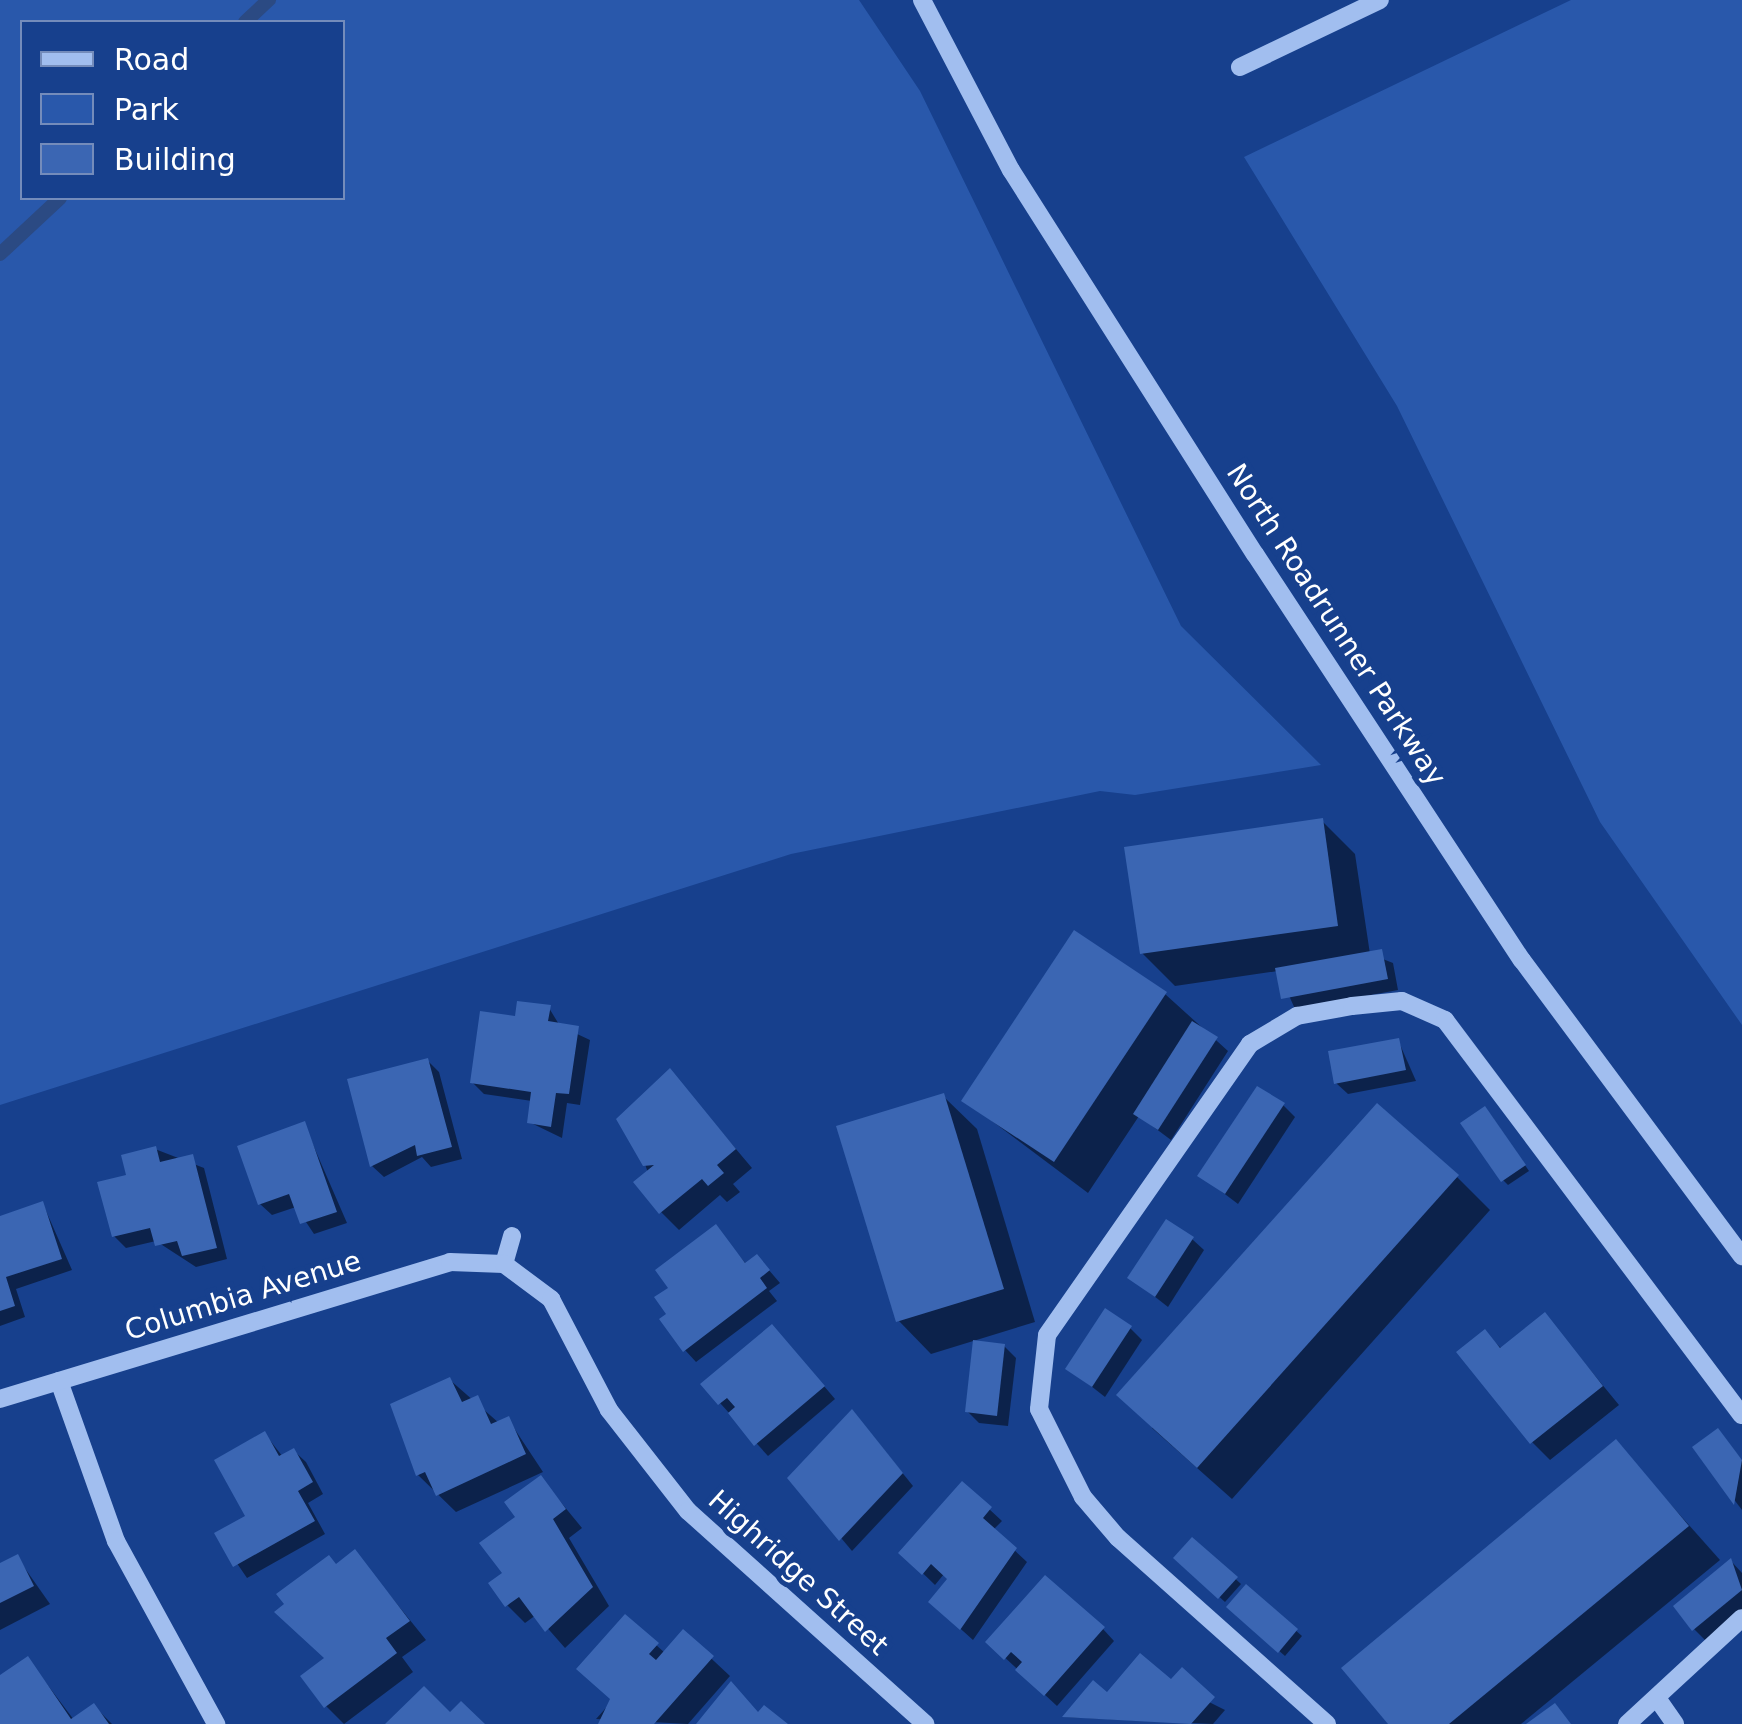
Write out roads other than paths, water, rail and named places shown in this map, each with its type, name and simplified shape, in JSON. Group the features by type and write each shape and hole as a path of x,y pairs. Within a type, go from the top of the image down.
{"street":[{"name":"North Roadrunner Parkway","path":"922,0 1011,170 1255,554 1522,960 1742,1256"},
{"path":"1240,67 1380,0"},
{"path":"1326,1724 1118,1538 1083,1497 1039,1409 1047,1335 1250,1044 1297,1016 1352,1006 1402,1001 1445,1020 1742,1415"},
{"path":"504,1264 512,1236"},
{"name":"Columbia Avenue","path":"0,1399 450,1262 504,1264"},
{"name":"Highridge Street","path":"504,1264 551,1299 609,1410 688,1511 925,1724"},
{"path":"60,1381 116,1541 216,1724"},
{"path":"1627,1724 1659,1700 1742,1618"},
{"path":"1659,1700 1676,1724"}],"waterway":[{"path":"247,20 269,0"},
{"path":"0,254 58,200"}]}
